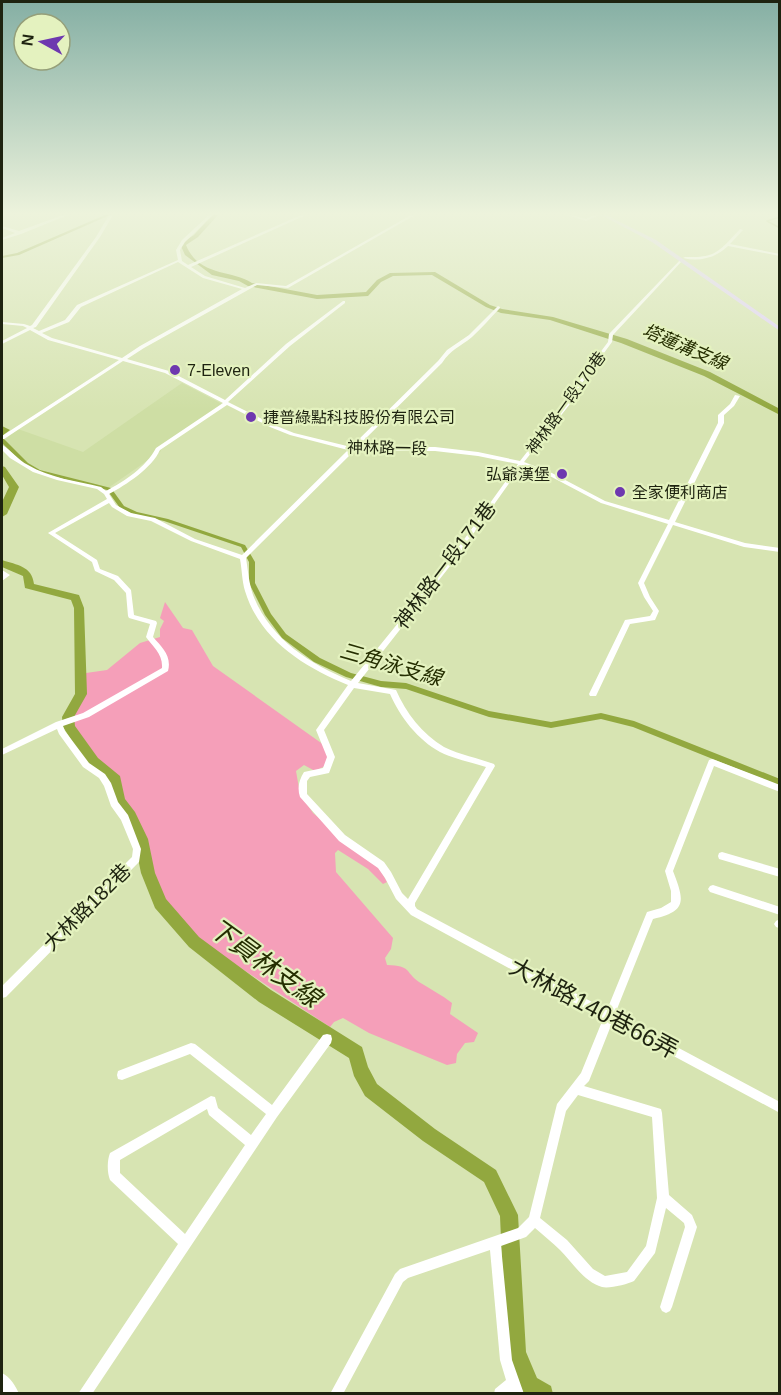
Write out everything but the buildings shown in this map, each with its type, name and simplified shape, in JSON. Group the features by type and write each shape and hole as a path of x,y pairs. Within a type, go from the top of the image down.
{"main road":[{"path":"712,280 780,330"},
{"path":"714,280 780,325"}],"street":[{"path":"2,343 31,329 67,280"},
{"path":"38,333 67,321 79,306 136,280"},
{"path":"215,280 245,289"},
{"path":"2,438 150,342 245,289 256,284 287,287 299,280"},
{"name":"神林路一段170巷","path":"521,463 556,421 572,398 572,393 610,342 611,335 663,280"},
{"path":"2,752 59,724 86,716 165,669 167,663 149,637 154,623 131,616 129,592 116,578 97,570 94,561 51,533 108,497 154,458 158,449 226,402 288,345 344,302"},
{"path":"243,558 276,528 351,449 440,362 447,351 457,342 465,340 498,307"},
{"name":"神林路一段","path":"2,323 24,325 50,339 167,372 292,434 351,449 435,449 521,463 548,473 603,502 744,545 780,550"},
{"path":"593,694 627,622 653,618 656,611 641,583 721,423 721,416 732,405 736,396"},
{"path":"2,447 19,464 32,472 99,488 129,515 153,519 193,540 243,558"},
{"name":"神林路一段171巷","path":"410,908 399,896 381,865 342,838 303,795 303,781 307,774 326,771 331,758 320,730 353,684 452,560 521,463"},
{"path":"243,558 249,594 261,618 278,641 313,664 353,684 393,692 398,707 442,749 492,766 411,902 410,908"},
{"path":"2,572 7,575 2,579"},
{"name":"大林路182巷","path":"2,993 136,859 137,849 125,818 114,804 108,785 102,777 86,765 62,732 59,724"},
{"path":"336,1394 399,1278 404,1273 522,1233 534,1220 561,1108 585,1077 650,915 663,912 676,904 676,891 669,871 712,762 780,789"},
{"path":"723,856 780,873"},
{"path":"713,889 780,910"},
{"name":"大林路140巷66弄","path":"410,908 780,1108"},
{"path":"84,1394 252,1143 327,1039"},
{"path":"122,1075 190,1048 273,1113"},
{"path":"534,1220 563,1244 589,1273 604,1282 630,1277 651,1249 663,1198 657,1113 575,1089"},
{"path":"185,1242 114,1176 114,1157 212,1101 213,1111 252,1143"},
{"path":"663,1198 688,1219 691,1227 666,1307"},
{"path":"495,1242 506,1360 515,1388 500,1394"},
{"path":"2,1380 13,1394"}],"shaded area":[{"path":"182,383 222,404 159,448 161,451 108,488 34,468 2,442 18,429 83,452"},
{"path":"165,602 183,628 192,630 213,666 324,745 329,755 325,766 315,771 304,765 296,771 300,794 313,813 380,869 387,882 383,884 368,869 338,850 335,853 336,872 393,938 391,949 385,958 387,965 404,968 419,982 448,1000 452,1003 450,1014 478,1033 474,1042 465,1043 457,1054 456,1063 447,1065 369,1033 343,1018 334,1022 330,1027 218,953 196,935 162,897 153,876 150,855 140,826 122,800 117,777 97,760 73,725 73,717 83,694 86,673 107,670 140,643 160,637 160,629 164,621 160,618"}],"waterway":[{"name":"塔蓮溝支線","path":"243,280 250,285 317,297 368,294 381,280"},
{"name":"塔蓮溝支線","path":"445,280 488,306 501,311 551,318 624,341 707,374 780,413"},
{"name":"三角泳支線","path":"2,428 7,430 2,434"},
{"name":"三角泳支線","path":"2,440 26,464 38,471 109,489 122,507 135,513 166,520 243,546 252,562 252,583 268,615 284,636 317,660 349,675 381,684 406,686 489,714 551,725 601,716 634,724 780,783"},
{"name":"下員林支線","path":"2,469 14,487 2,514"},
{"name":"下員林支線","path":"2,563 28,575 29,586 75,598 79,608 81,694 68,717 69,727 93,762 115,780 119,801 130,816 141,839 148,873 160,903 194,942 265,996 356,1053 360,1070 371,1090 429,1135 490,1176 509,1215 516,1352 530,1385 543,1394"}],"place":[{"name":"7-Eleven","path":"175,370"},
{"name":"捷普綠點科技股份有限公司","path":"251,417"},
{"name":"弘爺漢堡","path":"562,474"},
{"name":"全家便利商店","path":"620,492"}]}
